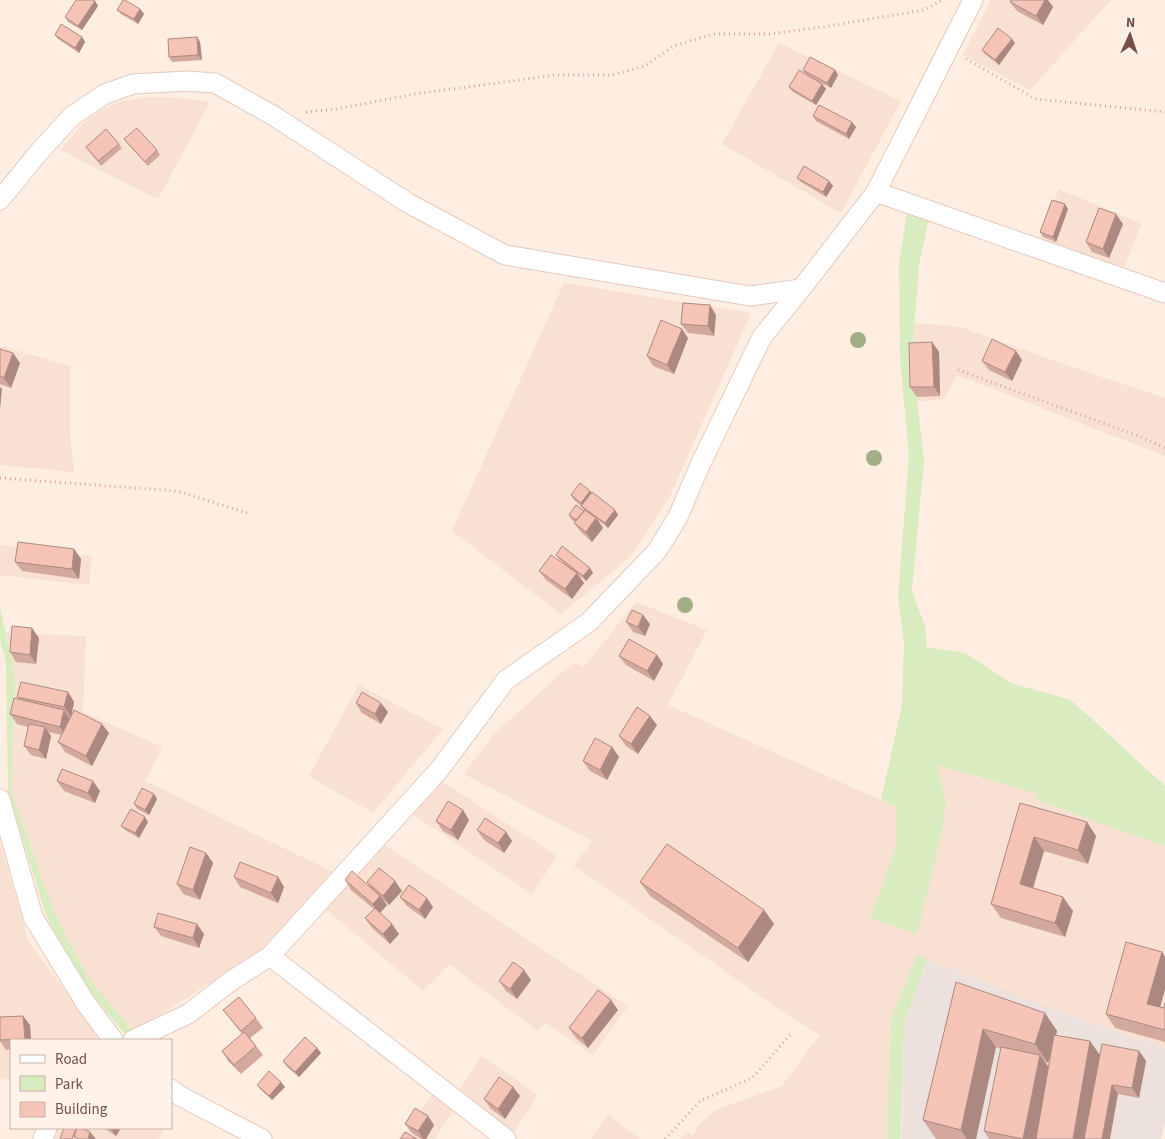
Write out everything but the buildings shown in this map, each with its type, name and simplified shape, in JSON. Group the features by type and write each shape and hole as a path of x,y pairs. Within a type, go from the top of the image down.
{"street":[{"path":"135,1039 188,1014 231,981 270,956 439,770 506,680 589,622 657,551 678,517 700,465 762,337 801,290 876,192 973,0"},
{"path":"0,200 39,152 72,116 105,94 133,84 187,80 215,83 274,116 408,203 505,255 750,296 801,290"},
{"path":"876,192 1165,293"},
{"path":"0,798 33,917 85,1002 112,1039"},
{"path":"270,956 506,1139"},
{"path":"172,1090 180,1096 262,1139"}],"path":[{"path":"274,116 336,109 415,94 556,75 612,75 645,66 674,46 713,34 770,34 824,27 924,10 942,0"},
{"path":"948,48 1036,99 1165,112"},
{"path":"958,370 1136,435 1165,448"},
{"path":"0,478 177,491 250,514"},
{"path":"665,1139 700,1102 752,1078 793,1032"}],"shaded area":[{"path":"991,0 1111,0 1030,90 963,55"},
{"path":"779,43 901,101 841,213 722,144"},
{"path":"149,97 180,98 210,102 158,199 61,150 83,123 105,108 122,101"},
{"path":"1059,189 1141,224 1124,268 1040,239"},
{"path":"564,283 751,313 670,496 630,557 561,614 452,531"},
{"path":"915,323 960,327 1165,398 1165,456 957,375 943,400 917,401 912,357"},
{"path":"0,347 70,366 70,434 74,472 0,465"},
{"path":"0,545 92,556 89,585 0,575"},
{"path":"636,602 707,630 668,705 896,807 896,848 870,918 941,836 946,801 936,765 1038,794 1037,800 1165,846 1165,1048 1047,1007 917,955 891,1019 887,1139 680,1139 686,1132 693,1136 698,1126 716,1110 782,1086 811,1046 821,1036 792,1018 574,866 592,841 464,774 494,734 573,663 584,667"},
{"path":"6,633 86,636 83,712 162,747 145,781 333,872 293,917 258,952 134,1032 89,979 54,912 11,789 15,683 13,662"},
{"path":"359,685 443,729 373,813 309,776"},
{"path":"440,780 557,856 532,894 411,813"},
{"path":"0,843 29,942 99,1037 96,1039 10,1039 10,1081 0,1078"},
{"path":"383,844 628,1006 593,1055 545,1022 538,1031 449,964 423,991 323,907"},
{"path":"927,959 1047,1007 1165,1048 1165,1122 1161,1139 902,1139 904,1024"},
{"path":"481,1056 538,1095 512,1135 458,1093"},
{"path":"433,1094 454,1109 435,1139 401,1139"},
{"path":"608,1115 640,1139 591,1139"},
{"path":"56,1129 164,1129 159,1139 52,1139"}],"green space":[{"path":"908,208 930,214 919,264 912,357 924,460 912,591 925,626 927,647 965,653 1011,683 1071,700 1165,786 1165,846 1036,800 1038,794 937,765 946,801 941,836 917,934 870,918 896,848 896,807 881,800 902,705 904,642 898,596 909,457 900,359 899,263"},
{"path":"0,608 13,663 15,683 11,789 54,912 89,979 134,1032 125,1034 80,980 45,913 8,791 6,663 0,640"},
{"path":"917,955 927,959 904,1024 901,1139 887,1139 891,1019"}]}
